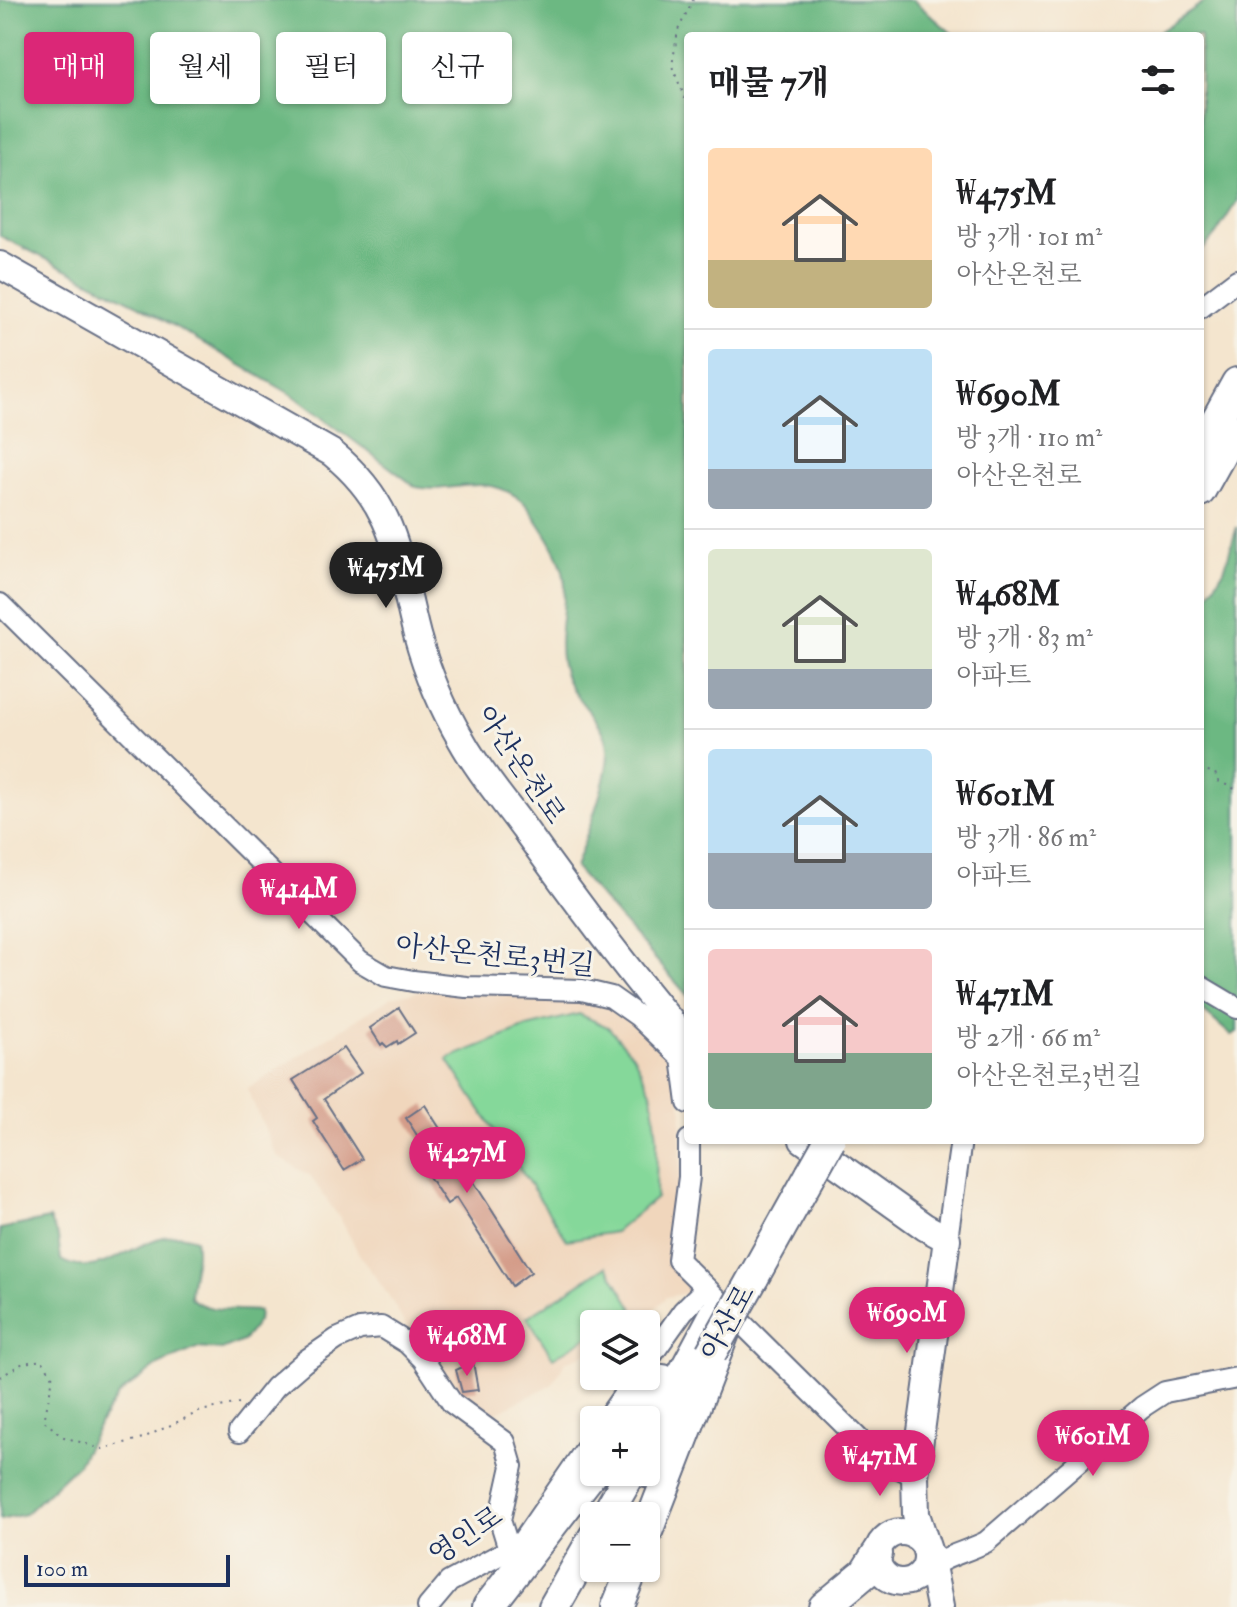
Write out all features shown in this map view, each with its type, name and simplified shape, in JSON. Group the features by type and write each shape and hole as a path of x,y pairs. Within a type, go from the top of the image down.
{"highway":[{"path":"1205,469 1237,383"},
{"path":"1205,469 1237,424"},
{"path":"805,1160 825,1144"},
{"name":"아산로","path":"660,1443 706,1348 717,1308 748,1272 805,1160"},
{"path":"647,1406 706,1348"},
{"path":"656,1502 706,1348"},
{"name":"아산로","path":"660,1421 706,1348"},
{"path":"488,1607 514,1558 580,1485"},
{"path":"554,1607 580,1562"},
{"path":"824,1607 853,1585 910,1562"},
{"path":"572,1607 586,1582"}],"main road":[{"name":"아산온천로","path":"0,265 332,453 370,490 395,537 418,638 445,709 463,744 684,1049"},
{"path":"805,1160 947,1239 915,1476 916,1514 910,1562"},
{"path":"915,1476 906,1503 910,1562 924,1591 940,1607"}],"street":[{"path":"1204,305 1235,284"},
{"name":"아산온천로3번길","path":"0,604 360,961 386,976 413,981 466,987 582,990 611,997 684,1050"},
{"path":"1204,988 1237,1008"},
{"path":"689,1144 689,1177 678,1260 717,1308 877,1457 915,1476"},
{"path":"947,1239 960,1144"},
{"path":"660,1343 683,1311 717,1308"},
{"path":"239,1432 275,1387 305,1361 337,1339 360,1329 381,1327 407,1343 423,1359 452,1403 505,1442 512,1466 500,1520 514,1558"},
{"path":"910,1562 966,1552 986,1542 1142,1407 1165,1392 1237,1378"},
{"name":"영인로","path":"428,1607 449,1582 514,1558 580,1457"}],"path":[{"path":"684,96 672,66 678,30 693,0"},
{"path":"1204,770 1215,773 1218,781 1237,790"},
{"path":"0,1377 23,1363 42,1360 53,1377 44,1421 64,1437 102,1449 143,1438 201,1411 239,1403"}],"shaded area":[{"path":"425,990 580,995 622,1012 672,1059 678,1079 682,1111 680,1191 667,1263 696,1292 666,1297 654,1310 580,1310 580,1356 565,1362 553,1384 494,1414 460,1405 439,1367 407,1328 341,1220 310,1176 277,1156 247,1089 392,997"}],"green space":[{"path":"0,0 913,0 950,32 684,32 684,991 575,868 601,793 608,750 602,730 571,687 562,667 563,571 553,547 530,510 517,497 491,486 416,487 294,396 136,304 0,236"},
{"path":"1207,0 1237,0 1237,201 1204,248 1204,32 1159,32"},
{"path":"1237,527 1237,1032 1231,1035 1204,1011 1204,601 1224,570"},
{"path":"579,1014 608,1027 633,1055 652,1093 657,1138 656,1198 615,1232 567,1240 447,1059 527,1027"},
{"path":"49,1219 58,1237 61,1260 78,1266 112,1260 161,1238 178,1235 195,1239 190,1297 213,1308 259,1311 258,1321 243,1341 222,1350 197,1348 158,1365 118,1395 78,1464 25,1514 0,1520 0,1229"},
{"path":"607,1266 633,1309 580,1310 580,1342 553,1358 527,1317"}],"building":[{"path":"399,1008 415,1033 398,1044 397,1041 387,1047 383,1043 381,1045 370,1028"},
{"path":"344,1048 361,1073 324,1099 362,1159 344,1170 313,1121 317,1118 293,1080"},
{"path":"425,1105 531,1272 512,1286 456,1198 447,1204 428,1175 438,1168 406,1118"},
{"path":"473,1362 478,1390 462,1392 456,1370"}]}
